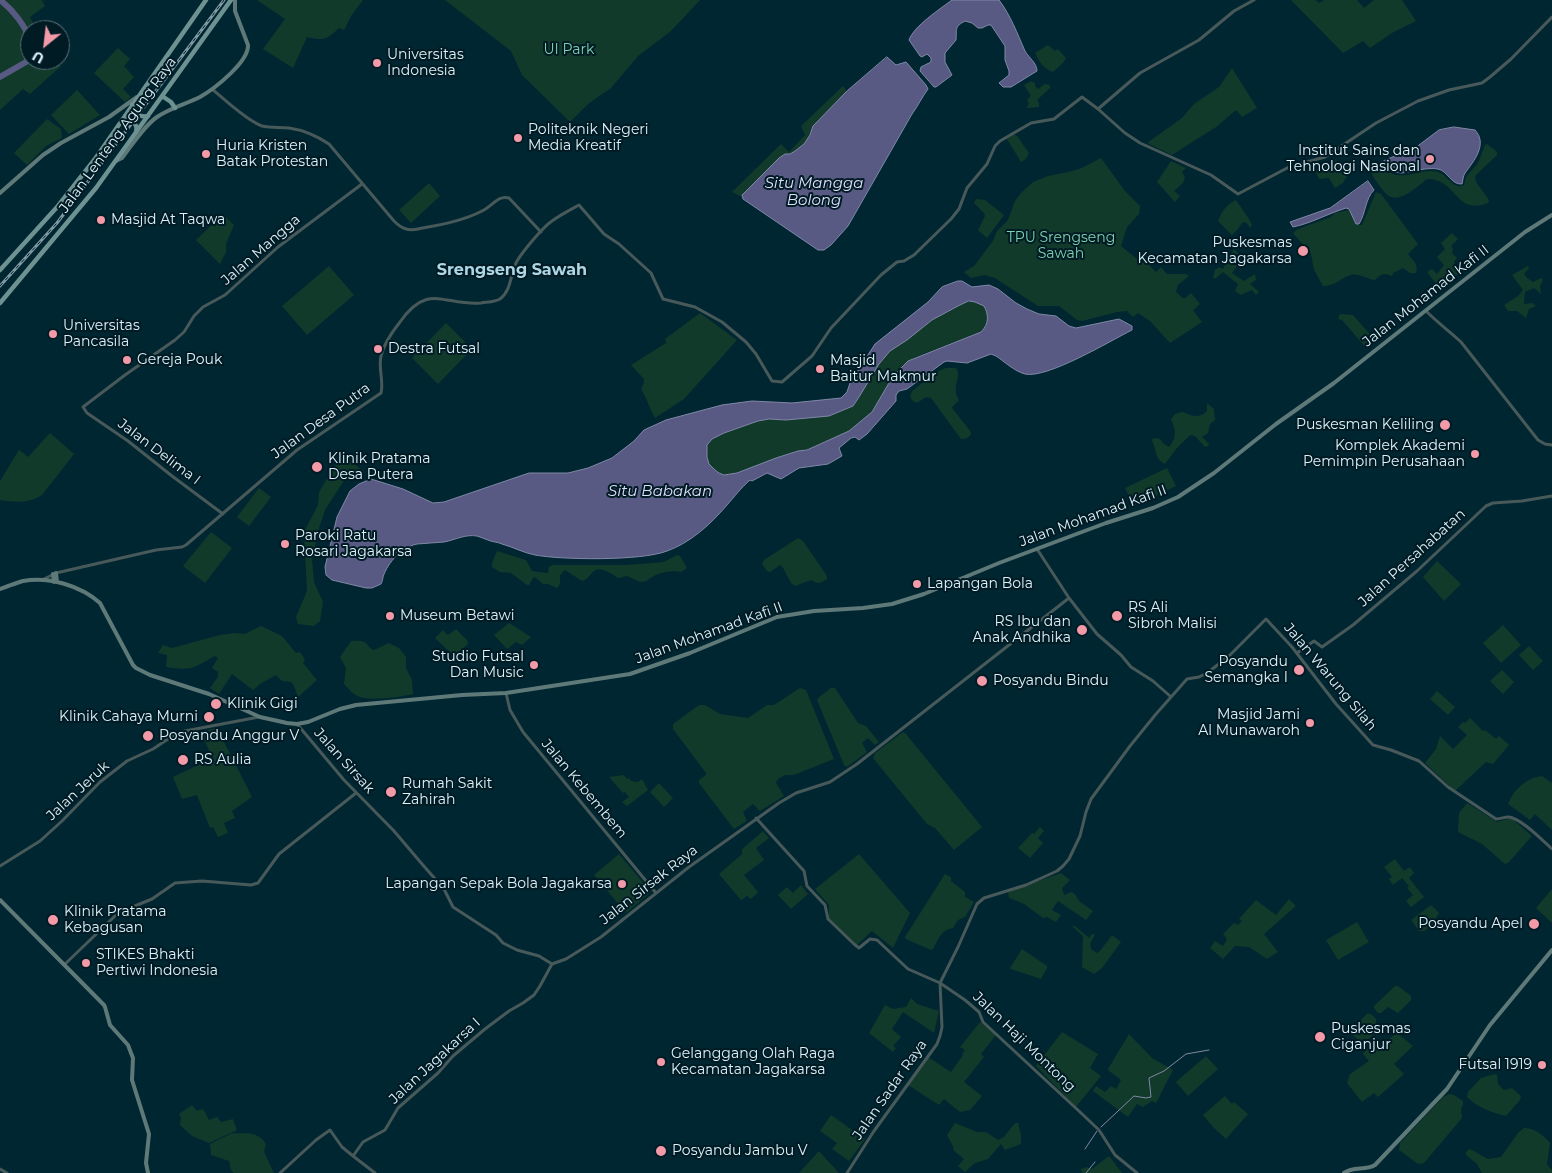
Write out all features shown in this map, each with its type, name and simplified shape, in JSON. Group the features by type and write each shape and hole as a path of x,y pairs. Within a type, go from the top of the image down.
{"main road":[{"name":"Jalan Lenteng Agung Raya","path":"0,270 58,206 95,159 206,0"},
{"name":"Jalan Lenteng Agung Raya","path":"0,303 86,202 233,0"},
{"path":"116,161 122,158 148,124 160,114 200,97 236,68 245,58 248,43 233,0"},
{"path":"0,194 43,155 108,117 138,96"},
{"path":"162,96 169,99 175,108"},
{"path":"132,105 138,115 148,116"},
{"path":"120,121 126,118 132,120 136,125 135,133"},
{"name":"Jalan Mohamad Kafi II","path":"0,589 22,582 41,580 74,587 100,603 136,668 155,677 209,694 260,717 297,724 308,722 340,709 356,706 425,698 506,693 630,674 690,653 782,616 814,611 892,604 924,594 1037,549 1106,523 1153,508 1178,497 1214,474 1277,424 1327,389 1525,232 1552,215"},
{"path":"54,574 56,582"},
{"path":"1,902 104,1005 110,1025 130,1048 133,1058 132,1080 149,1134 146,1159 148,1173"},
{"path":"1344,1173 1349,1169 1367,1168 1375,1165 1446,1089 1490,1025 1552,950"}],"street":[{"path":"1098,109 1140,74 1199,40 1234,11 1254,0"},
{"path":"212,88 229,103 259,124 268,127 296,130 318,137 329,144 396,224 407,230 432,226 474,215 484,211 501,197 505,197 509,198 541,232 552,220 579,205 604,234 619,244 651,273 663,299 695,307 722,322 746,342 756,354 772,381 782,382 812,356 831,328 881,275 897,262 904,261 914,255 951,219 959,209 967,188 987,164 995,146 1000,140 1031,123 1054,119 1082,97 1140,143 1210,175 1238,194 1289,167 1325,156 1376,124 1418,101 1449,90 1482,83 1511,59 1552,17"},
{"name":"Jalan Mangga","path":"83,407 176,340 203,307 209,302 225,296 278,247 362,184"},
{"name":"Jalan Desa Putra","path":"41,580 54,574 150,551 186,545 296,450 381,393 383,386 380,368 381,356 388,338 410,309 426,300 435,298 469,304 489,302 500,298 509,286 517,261 541,232"},
{"path":"1426,311 1461,342 1538,440 1552,445"},
{"name":"Jalan Delima I","path":"83,407 87,413 128,441 223,514"},
{"name":"Jalan Persahabatan","path":"1297,653 1314,641 1322,647 1353,625 1417,571 1486,506 1493,503 1552,496"},
{"path":"1037,549 1069,598 1097,634 1131,667 1153,681 1170,696"},
{"name":"Jalan Sirsak Raya","path":"552,964 590,944 756,818 792,795 830,782 857,764 1069,598"},
{"name":"Jalan Warung Silah","path":"1170,696 1187,679 1200,677 1228,657 1266,618 1297,653 1344,713 1373,745 1419,761 1455,792 1496,819 1509,817 1517,820 1552,849"},
{"name":"Jalan Kebembem","path":"506,693 513,717 522,732 656,893"},
{"name":"Jalan Sadar Raya","path":"846,1173 937,1044 942,1027 940,983 971,915 981,899 1026,885 1057,871 1069,859 1080,836 1086,812 1092,799 1130,746 1170,696"},
{"name":"Jalan Jeruk","path":"0,866 40,841 100,782 127,761 153,749 174,735 185,731 260,717"},
{"name":"Jalan Sirsak","path":"297,724 356,793 394,831 444,889 453,907 496,935 503,943 517,950 539,956 552,964"},
{"path":"64,965 116,916 130,908 152,900 174,883 202,881 251,885 258,883 279,854 356,793"},
{"name":"Jalan Haji Montong","path":"756,818 804,871 807,886 825,905 828,919 856,946 860,947 870,939 877,940 908,970 940,983 965,1000 979,1012 983,1022 1102,1134 1115,1155 1137,1173"},
{"name":"Jalan Jagakarsa I","path":"353,1156 363,1142 386,1130 398,1108 439,1072 454,1056 481,1032 534,995 552,964"},
{"path":"280,1173 316,1140 330,1130 342,1147 375,1173"},
{"path":"0,1169 7,1173"}],"green space":[{"path":"0,0 42,0 45,6 30,17 32,20 20,20 20,70 57,70 30,94 23,89 0,110"},
{"path":"257,0 363,0 351,16 344,30 339,28 324,38 307,37 293,68 263,49 285,19"},
{"name":"UI Park","path":"445,0 700,0 671,31 638,56 611,88 588,104 570,122 522,75 511,51"},
{"path":"1291,0 1315,0 1319,3 1324,0 1357,0 1364,8 1374,0 1402,0 1416,21 1392,33 1370,48 1363,41 1343,53"},
{"path":"1048,45 1055,51 1058,49 1066,58 1053,72 1042,65 1035,53"},
{"path":"118,48 130,59 124,66 134,77 123,89 131,97 125,102 94,73"},
{"path":"1232,68 1257,108 1242,117 1236,110 1216,127 1172,155 1147,143 1182,118 1194,104 1219,87"},
{"path":"1031,81 1035,83 1038,89 1045,84 1050,85 1050,88 1037,100 1039,107 1027,108 1029,103 1027,100 1031,96 1024,85"},
{"path":"843,86 847,91 813,126 804,144 796,151 779,158 744,192 742,197 732,192 781,144 789,152 805,135 801,126"},
{"path":"77,90 100,115 69,134 51,115"},
{"path":"47,119 61,129 62,138 46,146 27,165 14,153"},
{"path":"1014,134 1029,153 1026,159 1021,162 1007,139"},
{"path":"1487,144 1497,152 1497,155 1475,176 1476,182 1489,200 1488,203 1478,206 1464,202 1448,187 1431,179 1427,179 1400,197 1390,197 1372,175 1373,171 1379,168 1395,175 1433,171 1442,174 1457,186 1464,185 1466,177 1478,163"},
{"name":"TPU Srengseng Sawah","path":"1101,158 1125,191 1140,206 1139,214 1127,227 1121,246 1142,263 1145,261 1156,272 1161,267 1167,274 1186,274 1189,276 1178,285 1176,292 1184,299 1191,293 1200,304 1193,310 1202,322 1170,343 1150,321 1138,313 1133,317 1127,311 1082,321 1077,320 1059,306 1038,306 995,278 985,275 971,278 964,272 974,266 993,241 997,231 1008,220 1015,201 1033,182 1048,176 1082,168"},
{"path":"1336,160 1342,166 1347,176 1343,183 1335,188 1329,178 1319,179 1316,172"},
{"path":"1171,161 1186,168 1182,172 1185,177 1183,183 1174,191 1180,196 1175,202 1157,182"},
{"path":"429,183 440,196 411,223 399,210"},
{"path":"1376,192 1381,194 1418,244 1408,254 1416,265 1416,273 1410,273 1403,268 1393,273 1392,276 1383,274 1375,280 1351,275 1331,285 1323,286 1314,270 1311,254 1293,233 1298,229 1331,217 1335,213 1349,210 1358,225 1362,225"},
{"path":"976,199 985,200 1004,215 987,238 978,230 985,216 974,203"},
{"path":"1236,200 1252,225 1250,228 1247,223 1243,222 1232,235 1218,221 1225,209"},
{"path":"223,214 234,225 226,244 226,252 220,264 196,240"},
{"path":"1452,233 1458,239 1451,246 1453,249 1452,253 1457,258 1454,262 1459,273 1440,289 1427,272 1432,269 1437,274 1444,265 1437,257 1445,249 1441,243"},
{"path":"1234,249 1238,253 1238,265 1232,273 1244,281 1255,274 1256,280 1250,284 1259,292 1256,295 1252,290 1241,295 1235,291 1238,284 1223,272 1215,279 1213,277 1215,270 1219,267 1223,269"},
{"path":"329,266 354,295 307,335 282,306"},
{"path":"1528,266 1529,268 1524,274 1527,278 1533,282 1541,278 1543,280 1540,286 1541,294 1534,288 1525,292 1524,304 1532,303 1536,306 1529,309 1526,318 1517,311 1508,311 1504,305 1518,296 1523,290 1512,275"},
{"path":"970,301 984,306 988,315 988,320 982,331 913,358 903,365 889,383 872,412 849,431 807,450 776,458 737,473 724,475 709,464 707,445 712,439 724,433 758,421 769,419 786,420 842,411 853,406 879,364 890,351 932,320"},
{"path":"700,313 737,340 684,399 655,418 641,389 644,379 631,365 666,343 665,339"},
{"path":"1340,314 1353,315 1376,341 1367,349 1342,320 1338,319"},
{"path":"446,323 472,349 438,384 412,358"},
{"path":"946,368 956,368 958,371 956,390 959,400 952,408 971,432 964,439 961,439 931,398 926,397 917,403 910,397 912,391 938,371"},
{"path":"1207,403 1214,409 1215,420 1210,424 1208,433 1202,437 1209,444 1208,446 1205,447 1195,436 1190,435 1165,464 1161,462 1156,454 1152,441 1153,438 1160,439 1169,447 1174,437 1175,430 1171,419 1175,414 1182,412 1195,416 1203,414 1207,411"},
{"path":"50,433 74,454 42,495 27,501 0,500 0,481 19,450 28,457"},
{"path":"346,458 360,469 356,474 348,477 343,482 325,510 312,560 314,582 323,602 320,621 314,626 298,624 296,617 307,591 304,532 318,505 319,492 337,462"},
{"path":"1167,468 1176,486 1134,506 1125,488"},
{"path":"259,488 271,497 249,526 237,517"},
{"path":"211,532 232,548 205,583 183,566"},
{"path":"798,538 803,541 827,576 827,579 819,583 811,580 795,586 791,583 782,566 780,565 770,572 762,564 764,560"},
{"path":"497,551 526,560 532,571 546,573 548,573 549,567 552,565 626,565 664,562 677,555 680,556 687,568 681,572 660,573 646,581 640,582 627,576 618,578 598,569 582,581 565,570 560,575 560,584 557,588 543,584 535,577 527,585 511,573 500,572 492,567"},
{"path":"1437,561 1461,584 1444,601 1423,577"},
{"path":"509,623 531,637 522,645 516,642 507,649 494,635"},
{"path":"1503,625 1521,645 1501,663 1483,643"},
{"path":"261,626 282,636 296,653 300,652 305,659 303,663 317,680 298,697 291,682 282,681 276,675 253,690 232,674 219,694 210,688 218,677 218,672 212,668 218,658 215,656 192,668 175,668 166,667 167,655 158,653 163,645 172,648 220,635 245,634"},
{"path":"456,629 467,640 468,644 454,656 435,638 443,630 448,635"},
{"path":"351,641 364,642 374,650 389,643 399,648 406,657 406,668 412,680 413,694 371,699 360,697 353,693 344,684 346,668 340,657"},
{"path":"1529,646 1543,661 1533,670 1519,655"},
{"path":"1502,670 1514,682 1503,694 1490,681"},
{"path":"800,688 806,690 834,759 794,775 785,775 778,779 776,783 784,796 760,811 753,804 743,812 747,821 734,829 699,783 699,780 706,773 673,729 673,724 699,705 705,705 720,714 748,718 767,705 774,705"},
{"path":"831,688 835,688 858,723 866,726 879,742 875,745 868,738 862,743 867,752 847,767 844,765 817,700"},
{"path":"1437,691 1455,707 1448,715 1430,699"},
{"path":"1470,718 1483,731 1485,730 1496,739 1499,736 1509,745 1493,764 1486,762 1455,791 1425,763 1436,749 1440,736 1453,749 1467,735 1458,727"},
{"path":"217,728 252,797 232,811 235,818 224,823 228,833 218,837 213,827 210,828 197,795 182,799 173,777 198,765 214,760 200,732"},
{"path":"903,732 982,827 954,850 935,828 927,824 873,758 875,753"},
{"path":"624,775 631,781 638,782 642,779 648,790 627,806 622,802 629,797 609,777"},
{"path":"1542,776 1552,783 1552,830 1535,814 1530,820 1508,804 1521,785 1531,779"},
{"path":"659,783 673,798 664,807 650,792"},
{"path":"1467,803 1497,822 1511,818 1532,836 1505,864 1482,844 1458,832 1459,813"},
{"path":"1040,827 1044,831 1038,838 1043,843 1030,858 1018,848"},
{"path":"763,831 769,838 756,848 764,860 744,875 758,892 751,899 747,896 741,900 719,874 742,854 742,849"},
{"name":"Lapangan Sepak Bola Jagakarsa","path":"619,854 651,892 626,913 594,875"},
{"path":"859,854 910,913 893,948 872,931 857,945 829,919 829,905 815,889"},
{"path":"1395,859 1404,871 1410,867 1414,873 1409,878 1424,897 1411,907 1406,901 1413,895 1407,888 1409,886 1402,878 1393,885 1389,879 1392,877 1384,867"},
{"path":"1061,873 1070,880 1062,888 1064,895 1071,892 1075,894 1079,901 1093,911 1086,920 1058,901 1052,910 1061,915 1056,922 1047,917 1043,918 1024,904 1009,898 1008,892"},
{"path":"945,874 951,877 951,881 965,892 965,897 974,902 965,917 958,920 953,928 943,932 931,950 905,937"},
{"path":"801,885 808,894 791,909 778,895 787,887 793,893"},
{"path":"1552,889 1552,923 1536,908"},
{"path":"1289,899 1296,906 1264,934 1278,952 1267,959 1249,947 1235,946 1223,959 1210,948 1215,941 1223,946 1227,939 1223,934 1234,923 1238,925 1242,921 1239,919 1256,900 1276,915"},
{"path":"1431,905 1439,913 1425,931 1419,931 1411,920"},
{"path":"1357,922 1369,942 1338,960 1326,940"},
{"path":"1072,926 1075,926 1089,938 1092,934 1095,934 1090,944 1091,949 1097,953 1112,935 1121,942 1102,968 1094,974 1082,967 1083,936"},
{"path":"1022,949 1047,966 1041,979 1010,968"},
{"path":"1395,986 1398,986 1411,996 1411,1000 1398,1013 1388,1007 1381,1013 1378,1013 1374,1006"},
{"path":"911,998 917,1004 939,1011 934,1033 903,1012 892,1029 901,1037 893,1046 896,1048 893,1052 869,1033 885,1005 893,1009 906,1007"},
{"path":"1368,1013 1376,1019 1376,1031 1363,1044 1351,1033 1351,1029"},
{"path":"980,1022 996,1035 981,1054 984,1057 964,1082 982,1096 970,1110 960,1112 944,1099 939,1105 908,1085 928,1057 951,1072 965,1050 960,1047"},
{"path":"1062,1032 1098,1054 1090,1068 1101,1076 1076,1107 1036,1066"},
{"path":"1397,1033 1413,1046 1394,1064 1404,1074 1378,1097 1374,1093 1362,1102 1347,1083 1350,1074 1369,1061 1363,1054 1367,1048 1374,1050"},
{"path":"1129,1034 1152,1058 1173,1070 1156,1103 1152,1101 1143,1107 1137,1104 1128,1117 1093,1091 1096,1086 1105,1092 1111,1086 1116,1089 1121,1080 1108,1069"},
{"path":"1206,1056 1218,1069 1188,1096 1176,1082"},
{"path":"1497,1075 1498,1084 1504,1090 1512,1088 1521,1096 1520,1100 1506,1116 1485,1109 1467,1097 1468,1092 1481,1078"},
{"path":"1449,1094 1463,1101 1461,1109 1462,1118 1424,1163 1418,1164 1399,1150 1400,1143 1443,1097"},
{"path":"1225,1096 1232,1104 1234,1102 1248,1114 1226,1139 1203,1115"},
{"path":"192,1105 197,1111 204,1110 209,1120 217,1117 221,1122 233,1119 237,1130 209,1143 192,1136 180,1125 181,1118 179,1114"},
{"path":"831,1115 865,1139 849,1161 832,1149 837,1143 820,1131"},
{"path":"955,1123 977,1132 986,1132 998,1140 1004,1137 1015,1123 1018,1123 1021,1144 1005,1150 1001,1144 988,1159 975,1163 965,1172 958,1166 964,1159 954,1151 947,1135"},
{"path":"1524,1128 1539,1132 1550,1143 1547,1164 1552,1173 1482,1173 1477,1164 1466,1155 1466,1152 1470,1149 1488,1159 1501,1157 1518,1133"},
{"path":"232,1133 251,1134 263,1140 266,1144 264,1152 274,1173 234,1173 231,1170 229,1161 211,1155 210,1144"},
{"path":"819,1151 839,1173 799,1173"},
{"path":"1109,1156 1122,1173 1082,1173 1081,1169 1087,1167 1092,1169"}],"water":[{"path":"952,0 999,0 1010,18 1025,51 1036,65 1037,71 1011,87 1003,87 999,83 1009,75 1005,60 1005,46 991,25 978,28 972,23 965,21 958,27 956,40 945,53 945,62 952,75 934,87 920,71 921,67 931,62 931,58 927,54 922,57 920,56 909,40 916,29"},
{"name":"Situ Mangga Bolong","path":"887,57 896,65 906,62 928,89 848,226 831,245 824,250 818,250 743,199 742,195 779,158 785,154 790,154 804,144 813,126 847,91"},
{"path":"1454,127 1475,130 1479,135 1480,141 1478,152 1464,174 1462,184 1458,184 1438,169 1424,169 1401,173 1381,166 1381,163 1385,160 1415,148 1439,130"},
{"path":"1368,181 1374,190 1359,224 1356,224 1349,209 1346,208 1293,227 1290,222 1330,208"},
{"name":"Situ Babakan","path":"958,281 962,281 972,287 989,285 1027,309 1039,314 1056,316 1069,326 1076,328 1119,319 1132,326 1132,330 1063,365 1035,374 1021,373 991,354 967,363 944,362 907,389 899,391 896,395 896,401 867,434 859,440 855,437 851,438 839,448 842,456 828,464 799,468 781,479 767,473 752,481 750,480 707,526 676,548 667,551 640,557 621,558 582,559 547,557 531,554 477,536 468,536 444,542 417,544 406,548 388,566 381,584 372,588 332,580 326,575 325,567 337,517 350,491 359,484 371,479 403,489 433,503 444,502 529,473 568,473 588,468 612,458 634,441 644,430 666,420 722,405 752,401 792,403 841,398 847,392 850,383 875,344 928,302 942,287","holes":["969,301 984,306 987,313 987,323 984,329 981,332 908,361 889,383 872,412 849,431 807,450 776,458 737,473 724,475 709,464 707,445 712,439 724,433 769,419 786,420 829,416 853,406 879,364 890,351 932,320"]}],"waterway":[{"path":"0,0 20,21"},
{"path":"0,77 20,65"},
{"path":"1101,1127 1134,1096 1151,1097 1149,1078 1164,1071 1186,1054 1209,1050"},
{"path":"1085,1149 1097,1131"},
{"path":"1086,1173 1095,1162"}],"railway":[{"path":"0,286 57,223 224,0"}],"place":[{"name":"Universitas Indonesia","path":"377,63"},
{"name":"Politeknik Negeri Media Kreatif","path":"518,138"},
{"name":"Huria Kristen Batak Protestan","path":"206,154"},
{"name":"Institut Sains dan Tehnologi Nasional","path":"1430,159"},
{"name":"Masjid At Taqwa","path":"101,220"},
{"name":"Puskesmas Kecamatan Jagakarsa","path":"1303,251"},
{"name":"Universitas Pancasila","path":"53,334"},
{"name":"Destra Futsal","path":"378,349"},
{"name":"Gereja Pouk","path":"127,360"},
{"name":"Masjid Baitur Makmur","path":"820,369"},
{"name":"Puskesman Keliling","path":"1445,425"},
{"name":"Komplek Akademi Pemimpin Perusahaan","path":"1475,454"},
{"name":"Klinik Pratama Desa Putera","path":"317,467"},
{"name":"Paroki Ratu Rosari Jagakarsa","path":"285,544"},
{"name":"Lapangan Bola","path":"917,584"},
{"name":"Museum Betawi","path":"390,616"},
{"name":"RS Ali Sibroh Malisi","path":"1117,616"},
{"name":"RS Ibu dan Anak Andhika","path":"1082,630"},
{"name":"Studio Futsal Dan Music","path":"534,665"},
{"name":"Posyandu Semangka I","path":"1299,670"},
{"name":"Posyandu Bindu","path":"982,681"},
{"name":"Klinik Gigi","path":"216,704"},
{"name":"Klinik Cahaya Murni","path":"209,717"},
{"name":"Masjid Jami Al Munawaroh","path":"1310,723"},
{"name":"Posyandu Anggur V","path":"148,736"},
{"name":"RS Aulia","path":"183,760"},
{"name":"Rumah Sakit Zahirah","path":"391,792"},
{"name":"Lapangan Sepak Bola Jagakarsa","path":"622,884"},
{"name":"Klinik Pratama Kebagusan","path":"53,920"},
{"name":"Posyandu Apel","path":"1534,924"},
{"name":"STIKES Bhakti Pertiwi Indonesia","path":"86,963"},
{"name":"Puskesmas Ciganjur","path":"1320,1037"},
{"name":"Gelanggang Olah Raga Kecamatan Jagakarsa","path":"661,1062"},
{"name":"Futsal 1919","path":"1542,1065"},
{"name":"Posyandu Jambu V","path":"661,1151"}],"district":[{"name":"Srengseng Sawah","path":"512,270"}]}
